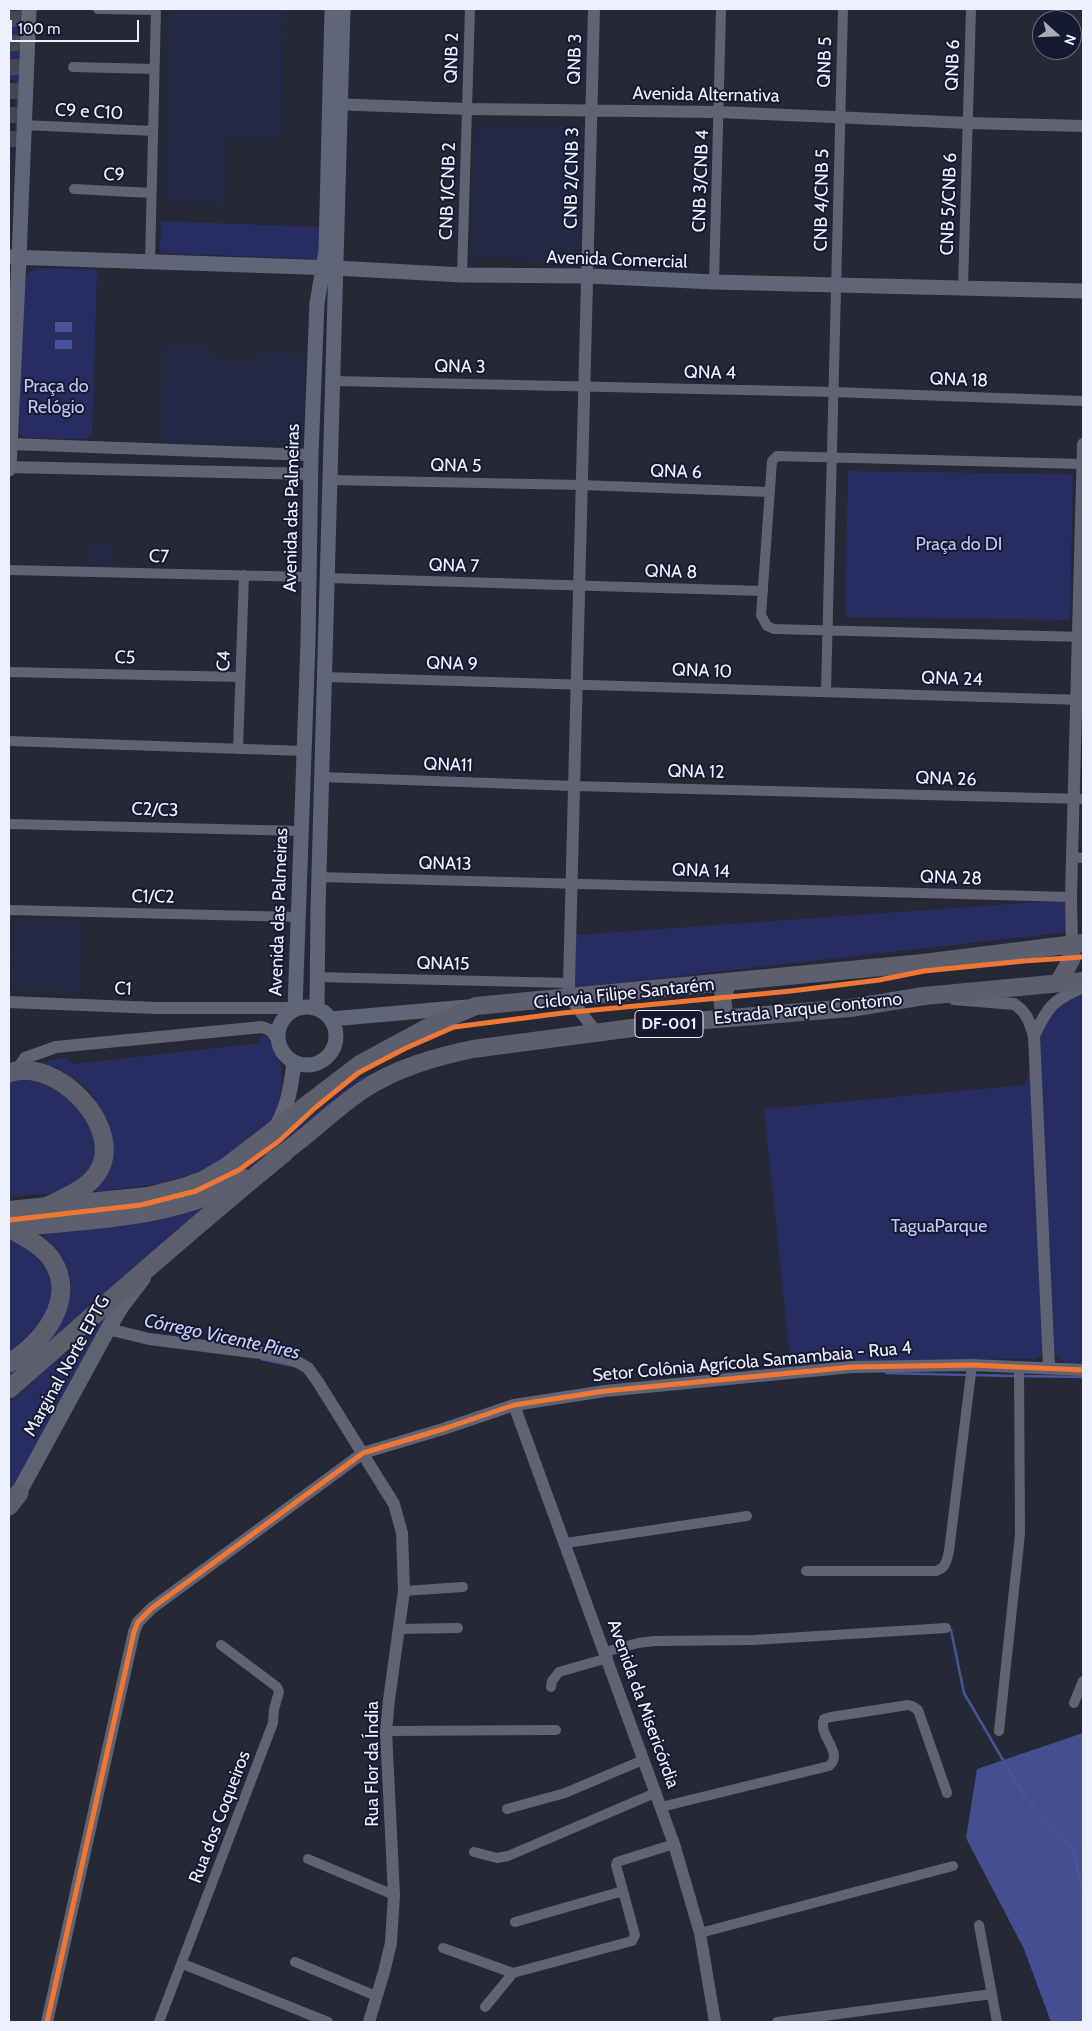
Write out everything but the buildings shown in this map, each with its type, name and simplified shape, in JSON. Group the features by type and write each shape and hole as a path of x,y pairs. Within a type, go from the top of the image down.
{"highway":[{"name":"Estrada Parque Contorno","path":"9,1210 148,1196 203,1180 227,1166 360,1064 436,1023 476,1006 569,990 728,982 1078,944"},
{"path":"1059,982 1078,944"},
{"name":"Estrada Parque Contorno","path":"9,1228 141,1214 180,1205 229,1188 284,1153 364,1090 407,1067 442,1055 473,1049 596,1033 727,1018 850,1008 927,996 1083,980"},
{"path":"727,1018 722,1006 724,991 728,982"},
{"path":"13,1072 51,1076 68,1086 82,1100 93,1115 101,1131 104,1147 103,1160 98,1173 90,1183 48,1206"},
{"path":"9,1388 221,1204 284,1153"},
{"path":"9,1228 44,1250 58,1272 60,1285 60,1298 48,1328 22,1355 9,1363"}],"main road":[{"path":"9,468 13,258 24,125 29,9"},
{"name":"Avenida das Palmeiras","path":"295,1008 308,642 311,455 318,293 329,268 338,256 332,9"},
{"name":"Avenida das Palmeiras","path":"335,104 343,9"},
{"name":"Avenida Comercial","path":"13,258 329,268 462,275 588,276 714,282 1083,291"},
{"name":"Avenida das Palmeiras","path":"317,1008 316,977 334,381 329,268"},
{"path":"315,353 325,349 334,353"},
{"path":"309,548 317,554 326,551 329,546"},
{"path":"308,642 313,636 318,635 324,638 327,644"},
{"path":"305,719 308,726 313,728 319,727 323,722"},
{"path":"302,807 307,802 310,803 321,832"},
{"path":"297,950 305,961 313,960 317,955"},
{"path":"306,1006 317,1008 325,1012 331,1019 336,1030 336,1043 330,1055 319,1063 307,1066 294,1063 283,1054 278,1041 280,1022 295,1008 306,1006"},
{"path":"331,1019 476,1006"},
{"path":"276,1127 283,1115 291,1089 294,1063"},
{"name":"Marginal Norte EPTG","path":"9,1512 108,1329 149,1268"}],"street":[{"path":"98,9 156,10 150,262"},
{"name":"QNB 2","path":"467,109 470,9"},
{"name":"QNB 3","path":"591,111 594,9"},
{"name":"CNB 3/CNB 4","path":"714,282 722,9"},
{"name":"QNB 5","path":"840,116 843,9"},
{"name":"QNB 6","path":"968,123 971,9"},
{"path":"73,67 154,69"},
{"name":"Avenida Alternativa","path":"335,104 467,109 719,112 1083,126"},
{"name":"CNB 1/CNB 2","path":"462,275 467,109"},
{"name":"CNB 2/CNB 3","path":"569,990 591,111"},
{"name":"CNB 4/CNB 5","path":"826,691 840,116"},
{"name":"CNB 5/CNB 6","path":"963,287 968,123"},
{"name":"C9 e C10","path":"24,125 153,131"},
{"name":"C9","path":"74,189 151,192"},
{"name":"QNA 3","path":"334,381 585,386"},
{"name":"QNA 4","path":"585,386 834,392"},
{"name":"QNA 18","path":"834,392 1083,401"},
{"path":"10,444 311,455"},
{"path":"1078,944 1071,897 1078,857 1083,444"},
{"path":"94,469 95,447"},
{"path":"184,471 190,465 185,450"},
{"path":"206,472 204,463 208,451"},
{"path":"1081,637 774,629 767,626 761,615 772,461 777,456 1083,464"},
{"path":"9,468 311,474"},
{"name":"QNA 5","path":"331,480 581,485"},
{"name":"QNA 6","path":"581,485 770,492"},
{"name":"C7","path":"9,570 308,577"},
{"name":"C4","path":"238,749 244,575"},
{"name":"QNA 7","path":"328,578 579,585"},
{"name":"QNA 8","path":"579,585 763,591"},
{"name":"C5","path":"9,672 240,677"},
{"name":"QNA 9","path":"326,677 577,684"},
{"name":"QNA 10","path":"577,684 826,691"},
{"name":"QNA 24","path":"826,691 1080,700"},
{"path":"9,741 304,752"},
{"name":"QNA11","path":"322,777 573,786"},
{"name":"QNA 12","path":"573,786 818,792"},
{"name":"QNA 26","path":"818,792 1079,798"},
{"name":"C2/C3","path":"9,824 301,830"},
{"name":"QNA13","path":"319,877 571,883"},
{"name":"QNA 14","path":"571,883 830,891"},
{"name":"QNA 28","path":"830,891 1071,897"},
{"name":"C1/C2","path":"9,910 297,917"},
{"name":"QNA15","path":"316,977 569,990"},
{"path":"1034,1036 1045,1014 1058,998 1083,986"},
{"path":"569,990 596,1033"},
{"path":"927,996 1014,1004 1020,1008 1028,1019 1034,1036 1049,1367"},
{"name":"C1","path":"9,1002 157,1008 295,1008"},
{"path":"236,1009 236,1030"},
{"path":"13,1072 25,1058 56,1047 262,1027 270,1030 278,1041"},
{"name":"Rua Flor da Índia","path":"108,1329 149,1339 276,1355 301,1363 308,1368 318,1382 364,1453 394,1504 402,1533 404,1591 386,1731 394,1896 391,1943 369,2022"},
{"path":"806,1571 936,1571 944,1567 949,1551 972,1365"},
{"name":"Setor Colônia Agrícola Samambaia - Rua 4","path":"47,2022 134,1632 138,1622 152,1608 364,1453 498,1410 517,1410 605,1391 759,1375 882,1366 972,1365 1083,1370"},
{"path":"999,1731 1020,1534 1020,1366"},
{"name":"Avenida da Misericórdia","path":"517,1410 674,1844 700,1933 715,2022"},
{"path":"566,1543 747,1516"},
{"path":"404,1591 463,1587"},
{"path":"399,1629 458,1628"},
{"path":"551,1687 552,1681 559,1672 638,1643 654,1641 754,1640 946,1628"},
{"name":"Rua dos Coqueiros","path":"159,2022 183,1964 273,1723 274,1709 279,1692 278,1688 221,1645"},
{"path":"1074,1703 1083,1681"},
{"path":"661,1807 828,1766 834,1761 834,1755 823,1729 824,1719 908,1705 918,1710 947,1793"},
{"path":"386,1731 556,1730"},
{"path":"506,1809 565,1793 644,1760"},
{"path":"474,1852 497,1858 508,1856 655,1793"},
{"path":"442,1948 513,1973 632,1941 635,1934 616,1865 618,1860 674,1844"},
{"path":"308,1859 394,1896"},
{"path":"700,1933 953,1866"},
{"path":"515,1922 624,1891"},
{"path":"979,1924 997,2022"},
{"path":"295,1962 376,1996"},
{"path":"183,1964 328,2022"},
{"path":"485,2007 513,1973"},
{"path":"777,2022 992,1994"}],"shaded area":[{"path":"170,9 285,9 282,140 225,139 226,205 165,202"},
{"path":"476,124 582,126 578,262 472,259"},
{"path":"55,322 72,322 72,332 55,332"},
{"path":"55,340 72,340 72,349 55,349"},
{"path":"163,345 213,346 215,359 257,361 257,352 305,354 303,447 161,444"},
{"path":"90,545 114,545 114,565 90,565"},
{"path":"14,922 83,923 80,991 12,990"},
{"path":"1083,1733 1083,2022 1051,2022 1024,1949 966,1838 977,1769"}],"green space":[{"path":"10,9 21,9 17,139 15,139 16,81 10,80"},
{"path":"9,150 11,150 9,221"},
{"path":"161,221 320,227 319,259 160,253"},
{"name":"Praça do Relógio","path":"37,268 93,269 97,272 92,434 87,439 25,438 19,434 23,284 27,274"},
{"name":"Praça do DI","path":"848,471 1073,474 1070,620 845,617"},
{"path":"1067,900 1069,932 573,988 576,935"},
{"name":"TaguaParque","path":"1083,992 1083,1366 1068,1364 1057,1355 1043,1353 1035,1359 911,1360 791,1366 764,1109 1025,1085 1045,1022 1053,1009"},
{"path":"260,1035 266,1036 274,1047 282,1069 279,1103 272,1127 200,1173 158,1184 93,1192 101,1183 113,1156 112,1133 109,1122 92,1094 80,1083 56,1067 34,1064 65,1057 73,1064 260,1043"},
{"path":"382,1071 252,1171 217,1187 116,1210 9,1219 9,1214 214,1183 247,1166 359,1078"},
{"path":"20,1077 50,1079 97,1129 93,1170 66,1190 9,1197 9,1081"},
{"path":"211,1202 9,1381 9,1373 29,1359 63,1316 71,1287 70,1275 60,1254 52,1244 32,1229"},
{"path":"9,1237 42,1254 57,1284 50,1315 9,1357"},
{"path":"130,1290 9,1501 9,1402 73,1347"}],"waterway":[{"name":"Córrego Vicente Pires","path":"261,1359 294,1366"},
{"name":"Córrego Vicente Pires","path":"886,1373 968,1375"},
{"name":"Córrego Vicente Pires","path":"973,1375 1015,1376"},
{"name":"Córrego Vicente Pires","path":"1021,1376 1083,1377"},
{"path":"951,1630 964,1693 1024,1796 1074,1849 1083,1899"}],"tunnel":[{"path":"9,147 13,9"}],"cycle path":[{"name":"Ciclovia Filipe Santarém","path":"9,1220 141,1205 196,1191 239,1170 279,1141 315,1108 358,1073 406,1048 454,1027 563,1013 791,991 879,980 924,971 1083,957"},
{"path":"47,2022 134,1632 138,1622 152,1608 363,1453 514,1405 605,1391 852,1367 972,1365 1083,1370"}]}
